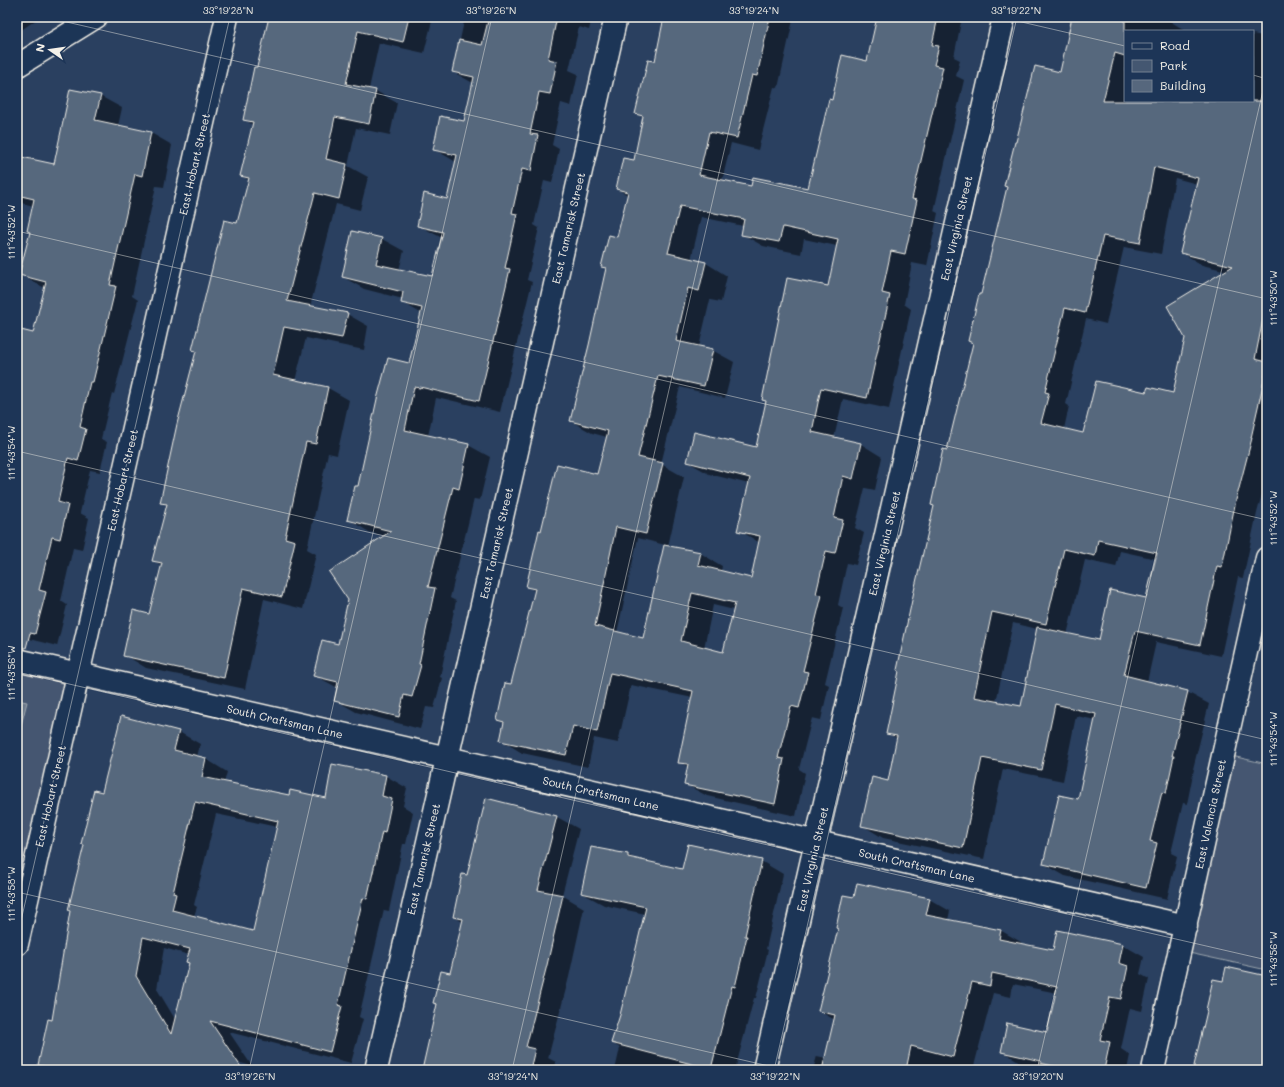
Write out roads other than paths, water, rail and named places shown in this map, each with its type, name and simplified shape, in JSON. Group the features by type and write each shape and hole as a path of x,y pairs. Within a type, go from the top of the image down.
{"street":[{"path":"17,66 96,17"},
{"name":"East Hobart Street","path":"17,944 227,17"},
{"name":"East Tamarisk Street","path":"376,1070 616,17"},
{"name":"East Virginia Street","path":"764,1070 1004,17"},
{"name":"East Valencia Street","path":"1153,1070 1267,558"},
{"name":"South Craftsman Lane","path":"17,660 1186,926"}]}
